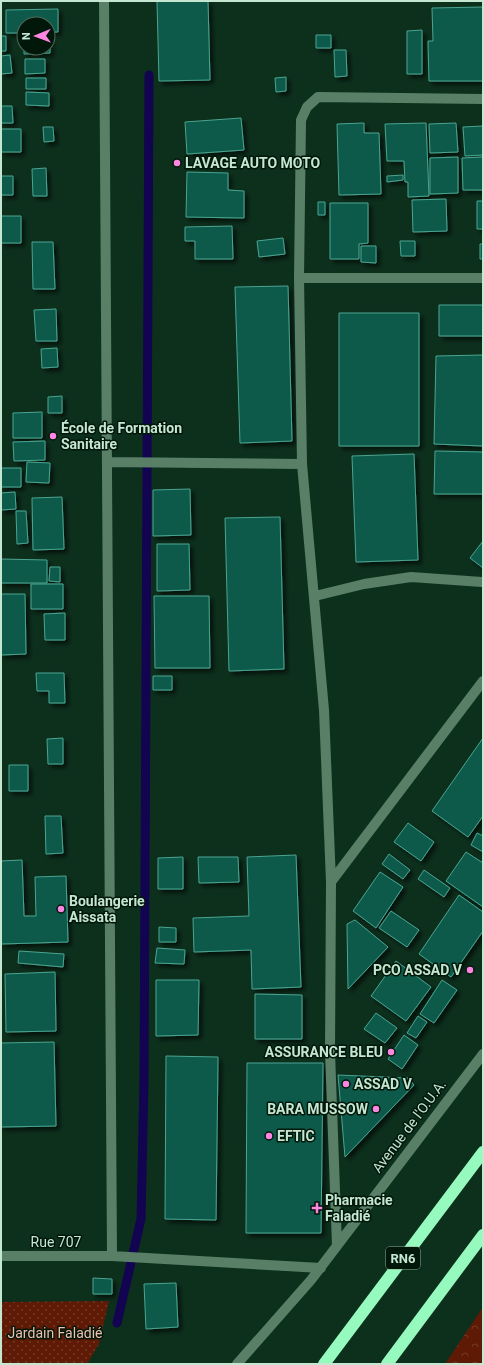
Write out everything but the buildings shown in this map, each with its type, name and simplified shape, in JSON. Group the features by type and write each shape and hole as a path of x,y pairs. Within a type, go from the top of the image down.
{"highway":[{"name":"RN6","path":"324,1364 483,1152"},
{"path":"387,1364 483,1234"}],"street":[{"path":"104,1 112,1256"},
{"path":"337,1246 330,1052 330,882 324,710 302,464 299,278 300,120 307,107 318,97 483,98"},
{"path":"299,278 483,278"},
{"path":"107,462 302,464"},
{"path":"315,596 364,584 411,577 482,582"},
{"path":"330,882 483,681"},
{"name":"Avenue de l'O.U.A.","path":"237,1364 321,1268 483,1054"},
{"name":"Rue 707","path":"1,1256 112,1256 321,1268"}],"green space":[{"name":"Jardain Faladié","path":"109,1301 99,1344 87,1364 1,1364 1,1302"},
{"path":"483,1307 483,1364 445,1364"}],"waterway":[{"path":"117,1323 141,1219 144,1081 149,75"}],"place":[{"name":"LAVAGE AUTO MOTO","path":"177,163"},
{"name":"École de Formation Sanitaire","path":"53,436"},
{"name":"Boulangerie Aissata","path":"61,909"},
{"name":"PCO ASSAD V","path":"470,970"},
{"name":"ASSURANCE BLEU","path":"391,1052"},
{"name":"ASSAD V","path":"346,1084"},
{"name":"BARA MUSSOW","path":"376,1109"},
{"name":"EFTIC","path":"269,1136"},
{"name":"Pharmacie Faladié","path":"317,1208"}]}
